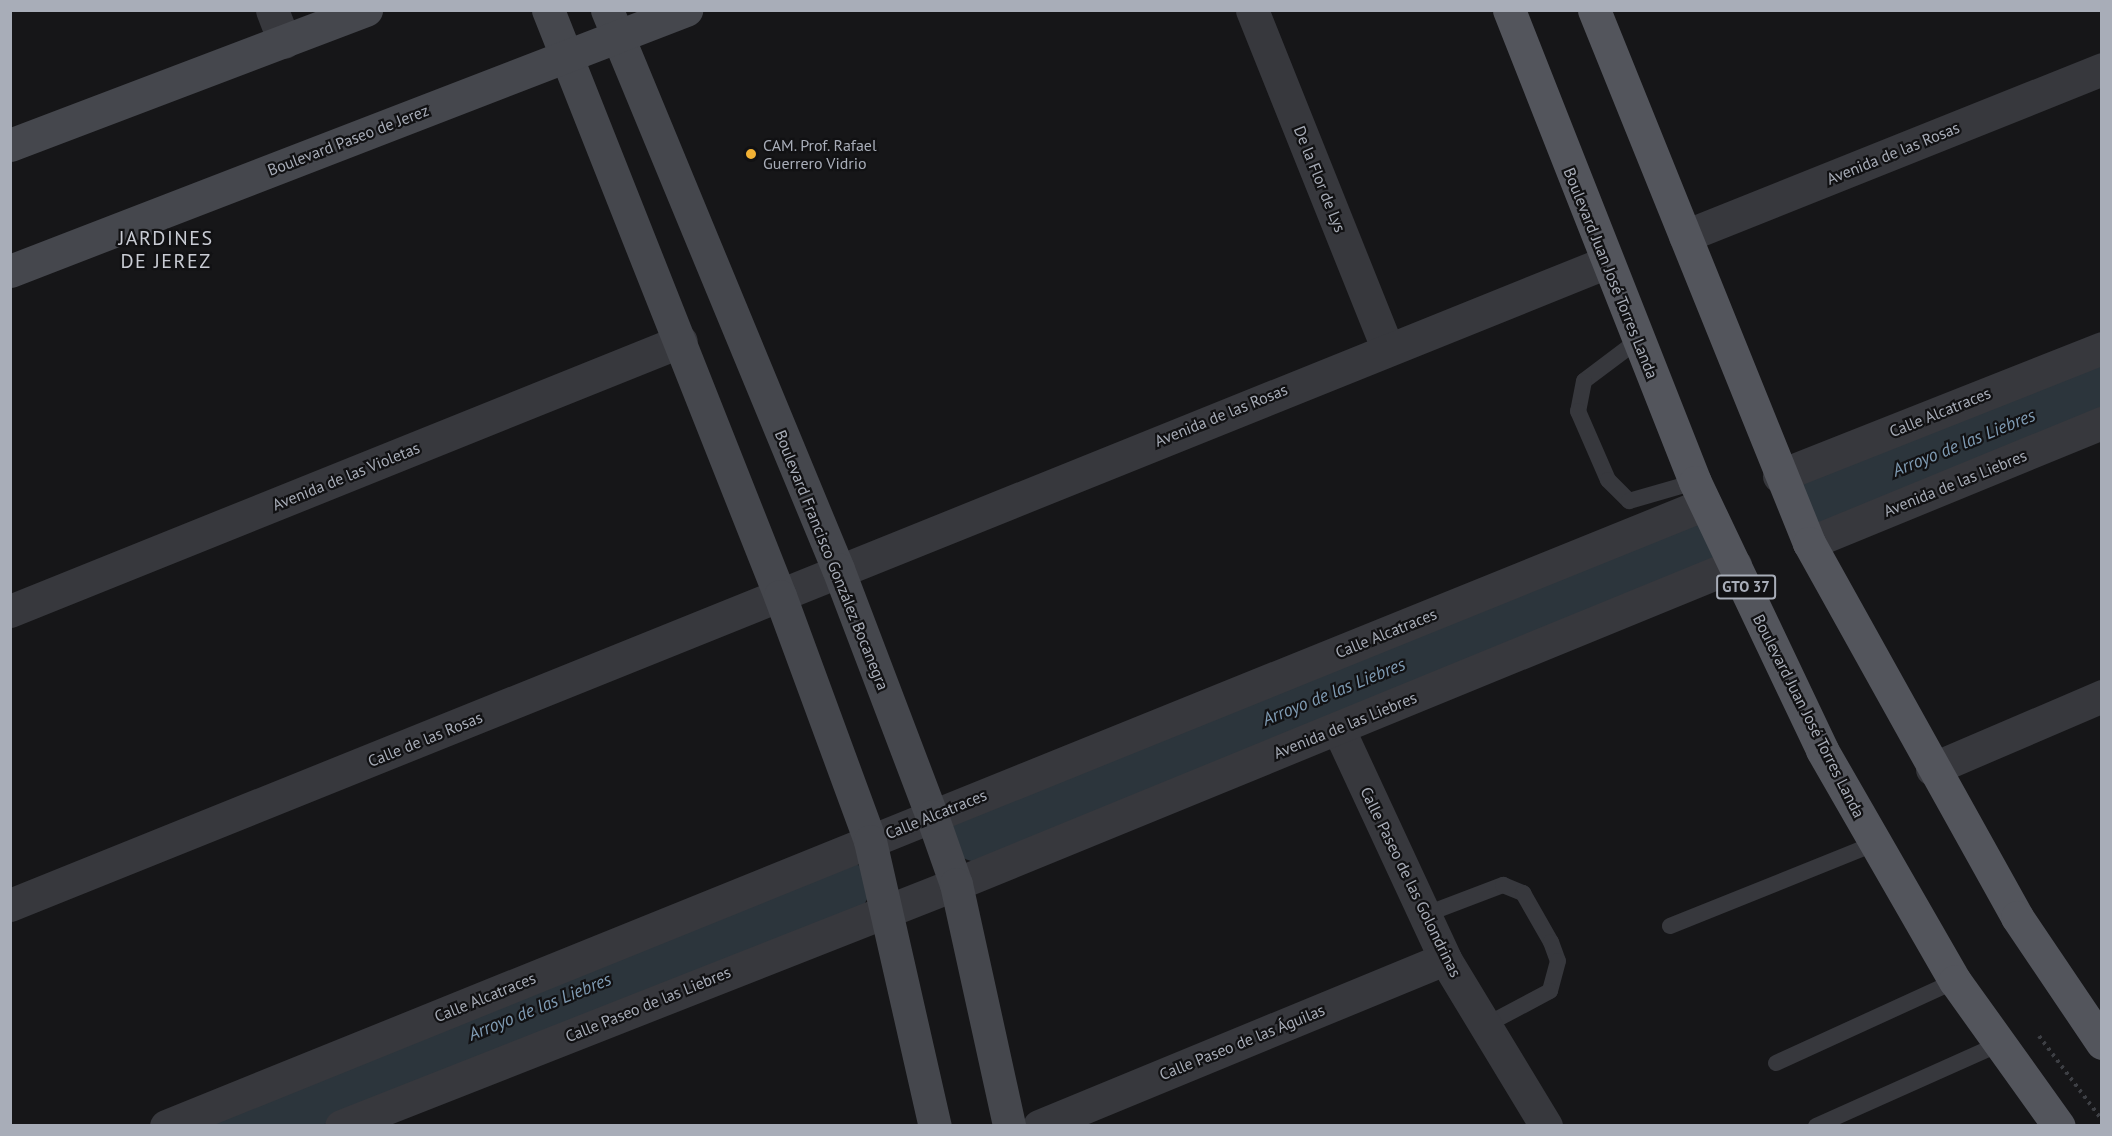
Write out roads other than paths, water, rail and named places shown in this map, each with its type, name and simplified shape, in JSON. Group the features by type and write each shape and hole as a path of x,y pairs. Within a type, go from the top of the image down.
{"main road":[{"path":"10,145 366,10"},
{"path":"548,10 681,341 780,596 870,841 889,909 935,1125"},
{"name":"Boulevard Paseo de Jerez","path":"10,271 567,60 613,24 686,10"},
{"name":"Boulevard Juan José Torres Landa","path":"1509,10 1605,263 1700,493 1735,565 1874,844 1955,981 1997,1045 2059,1125"},
{"path":"1594,10 1779,476 1809,543 1932,770 2017,917 2102,1043"},
{"name":"Boulevard Francisco González Bocanegra","path":"613,24 838,569 932,816 956,884 1009,1125"}],"street":[{"path":"272,10 284,42"},
{"name":"De la Flor de Lys","path":"1252,10 1387,348"},
{"name":"Avenida de las Rosas","path":"1685,236 2102,69"},
{"name":"Avenida de las Rosas","path":"838,569 1387,348 1605,263"},
{"name":"Avenida de las Violetas","path":"10,610 681,341"},
{"name":"Calle Alcatraces","path":"1779,476 2102,348"},
{"name":"Avenida de las Liebres","path":"1809,543 2102,423"},
{"name":"Calle Alcatraces","path":"166,1125 932,816 1700,493"},
{"name":"Avenida de las Liebres","path":"956,884 1735,565"},
{"name":"Calle de las Rosas","path":"10,905 780,596 838,569"},
{"path":"1932,770 2102,696"},
{"name":"Calle Paseo de las Golondrinas","path":"1338,728 1445,959 1546,1125"},
{"name":"Calle Paseo de las Liebres","path":"341,1125 956,884"},
{"name":"Calle Paseo de las Águilas","path":"1039,1125 1445,959"}],"lane":[{"path":"1637,341 1584,381 1578,411 1608,480 1629,501 1700,493"},
{"path":"1670,926 1874,844"},
{"path":"1424,915 1503,885 1523,893 1551,942 1558,961 1551,992 1486,1025"},
{"path":"1776,1063 1955,981"},
{"path":"1816,1125 1997,1045"}],"waterway":[{"name":"Arroyo de las Liebres","path":"1826,498 2102,388"},
{"name":"Arroyo de las Liebres","path":"978,833 1691,551"},
{"name":"Arroyo de las Liebres","path":"241,1126 840,888"}],"place":[{"name":"CAM. Prof. Rafael Guerrero Vidrio","path":"751,154"}],"district":[{"name":"JARDINES DE JEREZ","path":"166,250"}]}
